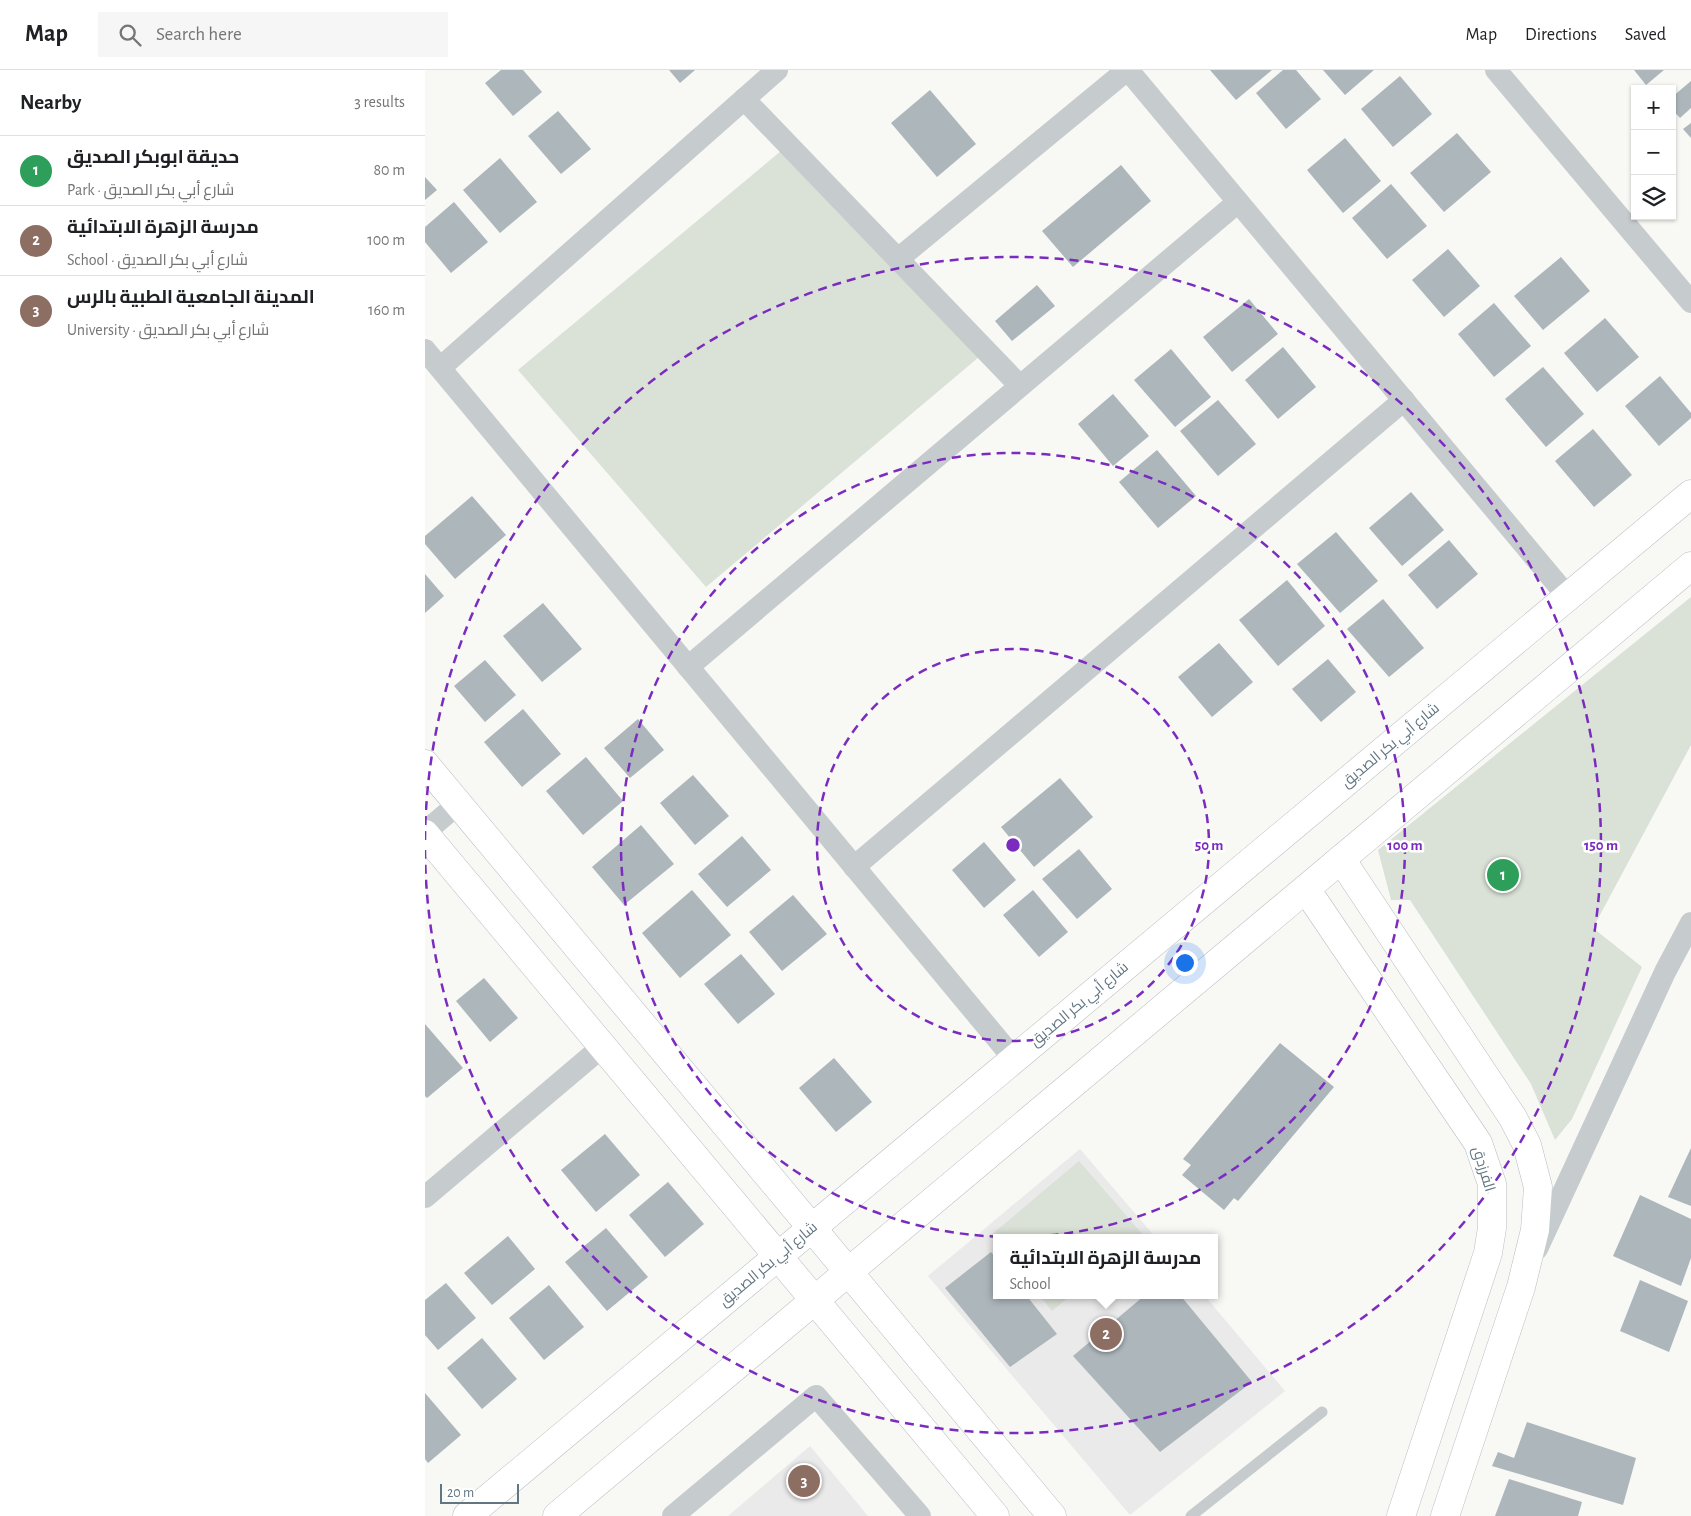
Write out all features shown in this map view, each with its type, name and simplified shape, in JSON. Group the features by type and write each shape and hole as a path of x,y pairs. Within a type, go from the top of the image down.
{"street":[{"path":"441,368 777,70"},
{"path":"898,259 1128,70 1567,597"},
{"path":"1497,70 1691,302"},
{"path":"744,99 1020,386"},
{"path":"688,667 1239,202"},
{"path":"425,350 1014,1059"},
{"path":"854,867 1404,400"},
{"name":"شارع أبي بكر الصديق","path":"467,1516 1691,494"},
{"path":"557,1516 1691,566"},
{"path":"425,764 1052,1516"},
{"path":"458,804 425,833 995,1516"},
{"path":"1341,859 1513,1118 1527,1145 1538,1186 1535,1230 1521,1287 1445,1516"},
{"name":"الفرزدق","path":"1306,889 1478,1144 1493,1184 1493,1228 1488,1253 1401,1516"},
{"path":"1521,1287 1665,972 1691,923"},
{"path":"425,1197 603,1047"},
{"path":"673,1516 816,1396 920,1516"}],"lane":[{"path":"1191,1516 1322,1412"}],"shaded area":[{"path":"781,151 979,357 706,587 518,370"},
{"path":"1691,597 1691,745 1593,928 1642,967 1572,1119 1555,1140 1531,1084 1410,900 1391,900 1378,850"},
{"path":"1080,1149 1153,1234 993,1234 993,1299 1207,1299 1285,1391 1130,1515 928,1276"},
{"path":"1079,1161 1142,1234 993,1234 993,1239 990,1236"},
{"path":"1042,1299 1066,1299 1052,1311"},
{"path":"810,1446 868,1516 728,1516"}],"building":[{"path":"501,70 523,70 542,92 513,116 485,83"},
{"path":"669,70 695,70 680,83"},
{"path":"1210,70 1272,70 1236,100"},
{"path":"1283,70 1296,70 1321,99 1286,129 1256,93"},
{"path":"1323,70 1374,70 1345,95"},
{"path":"1634,70 1664,70 1646,85"},
{"path":"1400,76 1432,114 1393,147 1361,109"},
{"path":"1691,81 1691,108 1680,118 1676,114 1676,94"},
{"path":"930,90 976,144 937,177 891,123"},
{"path":"558,111 591,149 561,174 528,136"},
{"path":"1691,123 1691,138 1683,129"},
{"path":"1457,133 1491,172 1444,212 1410,173"},
{"path":"1345,138 1381,181 1343,213 1307,170"},
{"path":"500,158 537,202 500,233 463,190"},
{"path":"1121,165 1151,201 1073,267 1042,231"},
{"path":"425,177 437,190 425,200"},
{"path":"1391,184 1427,226 1387,259 1352,218"},
{"path":"454,202 488,242 451,273 425,242 425,227"},
{"path":"1448,249 1480,286 1444,317 1412,280"},
{"path":"1561,257 1590,291 1543,330 1514,296"},
{"path":"1037,285 1055,306 1012,341 995,321"},
{"path":"1249,299 1278,334 1232,372 1203,337"},
{"path":"1494,303 1531,346 1494,377 1458,334"},
{"path":"1605,318 1639,357 1597,392 1564,353"},
{"path":"1283,347 1316,387 1278,419 1245,380"},
{"path":"1171,349 1211,397 1175,427 1134,380"},
{"path":"1543,367 1584,414 1546,447 1505,399"},
{"path":"1660,376 1691,413 1691,418 1659,446 1625,406"},
{"path":"1113,394 1149,436 1113,466 1078,424"},
{"path":"1218,400 1256,444 1218,476 1180,431"},
{"path":"1593,429 1632,475 1594,507 1555,461"},
{"path":"1157,450 1196,496 1158,528 1119,482"},
{"path":"1411,492 1444,530 1402,566 1369,528"},
{"path":"472,496 506,535 455,579 425,544 425,536"},
{"path":"1336,532 1378,581 1340,613 1297,564"},
{"path":"1449,540 1478,574 1437,609 1408,575"},
{"path":"425,574 444,596 425,613"},
{"path":"1287,580 1325,626 1278,666 1239,620"},
{"path":"1383,599 1424,648 1389,677 1347,629"},
{"path":"543,603 582,649 542,682 503,636"},
{"path":"1219,643 1253,682 1212,717 1178,677"},
{"path":"1328,659 1356,692 1321,722 1292,689"},
{"path":"485,660 516,695 485,722 454,686"},
{"path":"523,709 561,754 522,787 484,742"},
{"path":"638,719 664,750 630,778 604,748"},
{"path":"586,757 623,801 583,835 546,791"},
{"path":"693,775 729,816 695,845 660,803"},
{"path":"1060,778 1093,817 1034,867 1001,827"},
{"path":"641,825 674,864 624,905 592,867"},
{"path":"742,836 771,870 727,907 698,874"},
{"path":"984,842 1016,880 984,908 952,870"},
{"path":"1079,849 1112,889 1077,919 1042,879"},
{"path":"692,890 731,935 680,978 642,933"},
{"path":"1033,890 1068,932 1039,957 1003,915"},
{"path":"793,895 827,934 782,971 749,932"},
{"path":"741,954 775,994 738,1024 704,984"},
{"path":"484,978 518,1018 490,1042 456,1001"},
{"path":"425,1024 463,1068 427,1098 425,1096"},
{"path":"1280,1043 1334,1087 1238,1201 1234,1198 1224,1210 1182,1175 1191,1165 1183,1159"},
{"path":"834,1058 872,1102 836,1132 799,1088"},
{"path":"605,1134 640,1175 596,1212 561,1170"},
{"path":"1691,1148 1691,1206 1668,1197"},
{"path":"668,1182 704,1224 665,1257 629,1215"},
{"path":"1640,1195 1691,1219 1691,1258 1681,1286 1613,1256"},
{"path":"606,1228 648,1277 607,1311 565,1262"},
{"path":"508,1236 535,1269 492,1305 464,1273"},
{"path":"991,1252 993,1254 993,1299 1029,1299 1057,1334 1010,1367 945,1288"},
{"path":"1640,1280 1688,1301 1669,1352 1620,1331"},
{"path":"446,1283 476,1318 438,1350 425,1335 425,1300"},
{"path":"549,1285 584,1327 544,1360 509,1318"},
{"path":"1140,1299 1183,1299 1252,1382 1160,1452 1073,1356"},
{"path":"482,1338 517,1379 482,1409 447,1368"},
{"path":"425,1393 461,1435 428,1463 425,1459"},
{"path":"1527,1422 1636,1458 1623,1505 1492,1466 1498,1452 1514,1458"},
{"path":"1509,1479 1582,1502 1578,1516 1495,1516"}],"place":[{"name":"حديقة ابوبكر الصديق","path":"1503,875"},
{"name":"مدرسة الزهرة الابتدائية","path":"1106,1334"},
{"name":"المدينة الجامعية الطبية بالرس","path":"804,1481"}]}
